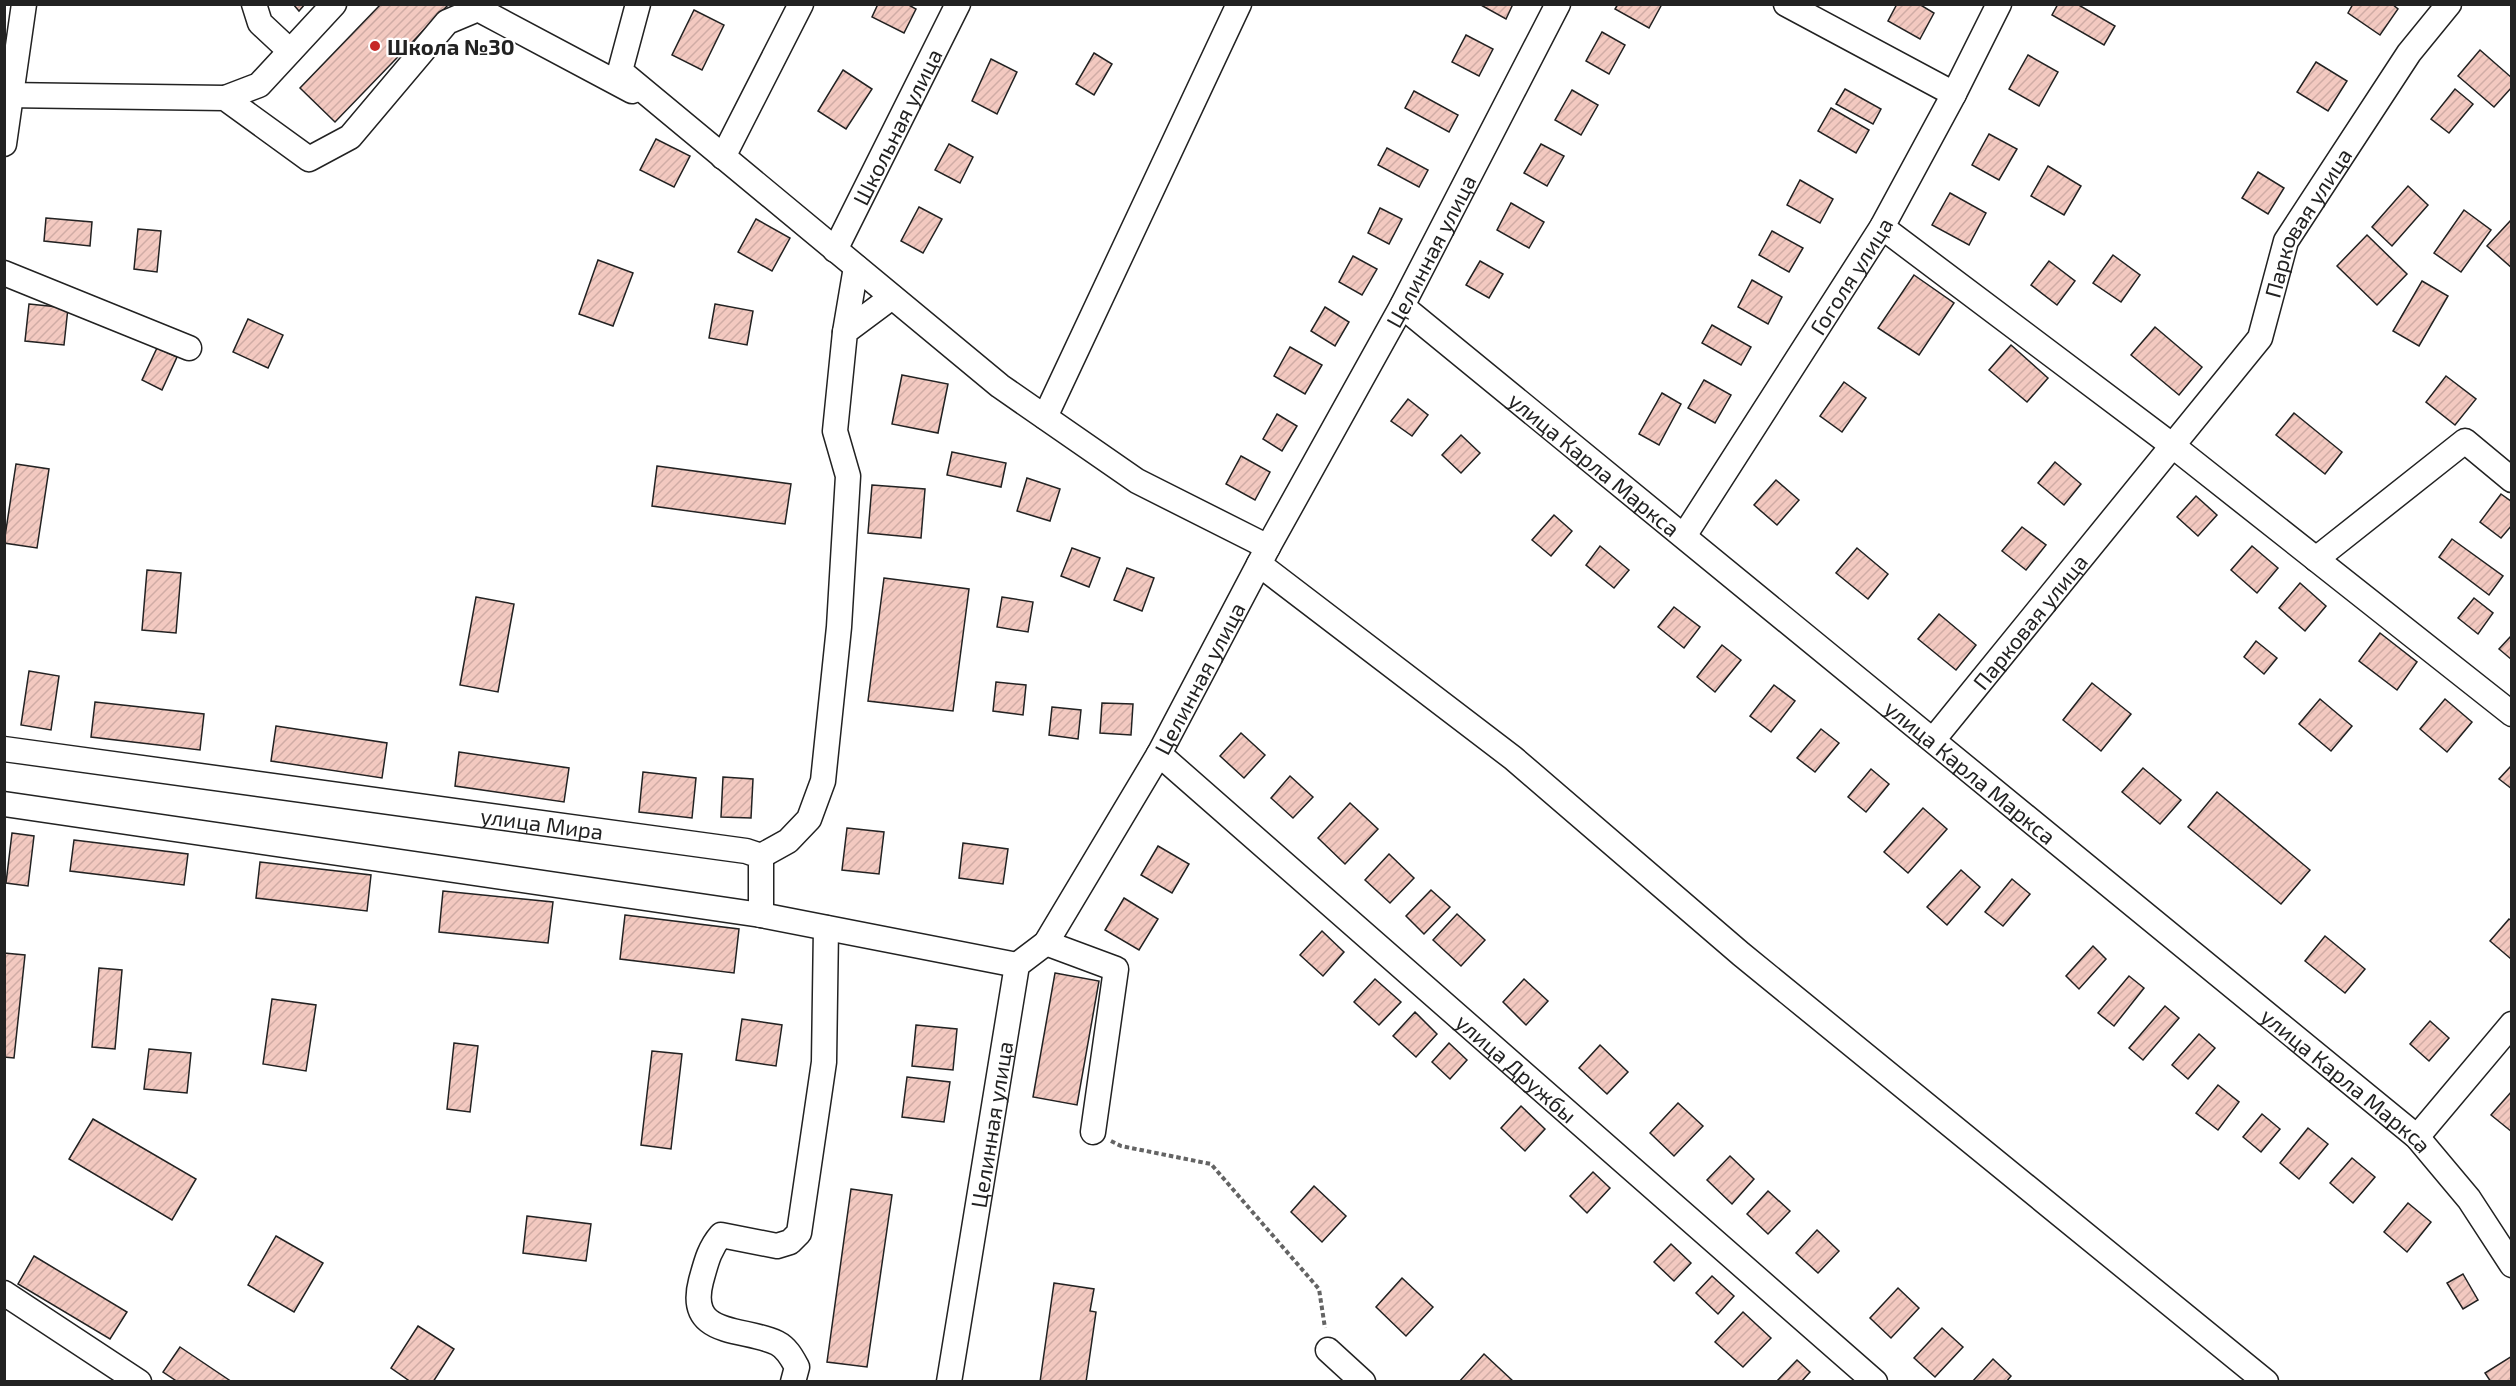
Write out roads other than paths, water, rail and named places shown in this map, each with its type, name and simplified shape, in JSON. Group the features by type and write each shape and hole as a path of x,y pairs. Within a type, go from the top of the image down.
{"street":[{"path":"4,144 7,95 24,4"},
{"path":"254,4 260,23 290,51"},
{"path":"7,95 225,98 259,85 334,4"},
{"path":"638,4 620,71 666,110 1000,386 1137,481 1264,555 1513,758 1741,954 2266,1382"},
{"path":"723,157 801,4"},
{"name":"Школьная улица","path":"835,250 958,4"},
{"path":"1045,417 1239,4"},
{"name":"Целинная улица","path":"949,1382 1017,965 1046,943 1159,754 1264,555 1402,306 1558,4"},
{"path":"1786,4 1954,94"},
{"name":"Гоголя улица","path":"1684,536 1882,227 1954,94 1999,4"},
{"name":"Парковая улица","path":"1933,740 2260,338 2286,241 2409,53 2449,4"},
{"path":"225,98 309,159 350,137 447,22 478,9 666,110"},
{"path":"1882,227 2174,446 2511,714"},
{"path":"761,915 761,856 788,841 809,819 823,781 839,627 848,476 835,431 845,332 856,267"},
{"path":"4,273 189,348"},
{"path":"845,332 892,297"},
{"name":"улица Карла Маркса","path":"1402,306 2417,1137 2469,1199 2511,1265"},
{"path":"2316,559 2465,441 2511,480"},
{"name":"улица Мира","path":"4,749 746,851 761,856"},
{"name":"улица Дружбы","path":"1159,754 1875,1382"},
{"path":"4,804 761,915 1017,965"},
{"path":"793,1382 797,1367 788,1351 777,1343 714,1326 705,1316 697,1296 710,1248 721,1235 777,1246 790,1242 799,1233 824,1062 826,928"},
{"path":"1046,943 1116,969 1093,1132"},
{"path":"2417,1137 2511,1024"},
{"path":"4,1293 139,1382"},
{"path":"1328,1350 1363,1382"}],"place":[{"name":"Школа №30","path":"375,46"}]}
